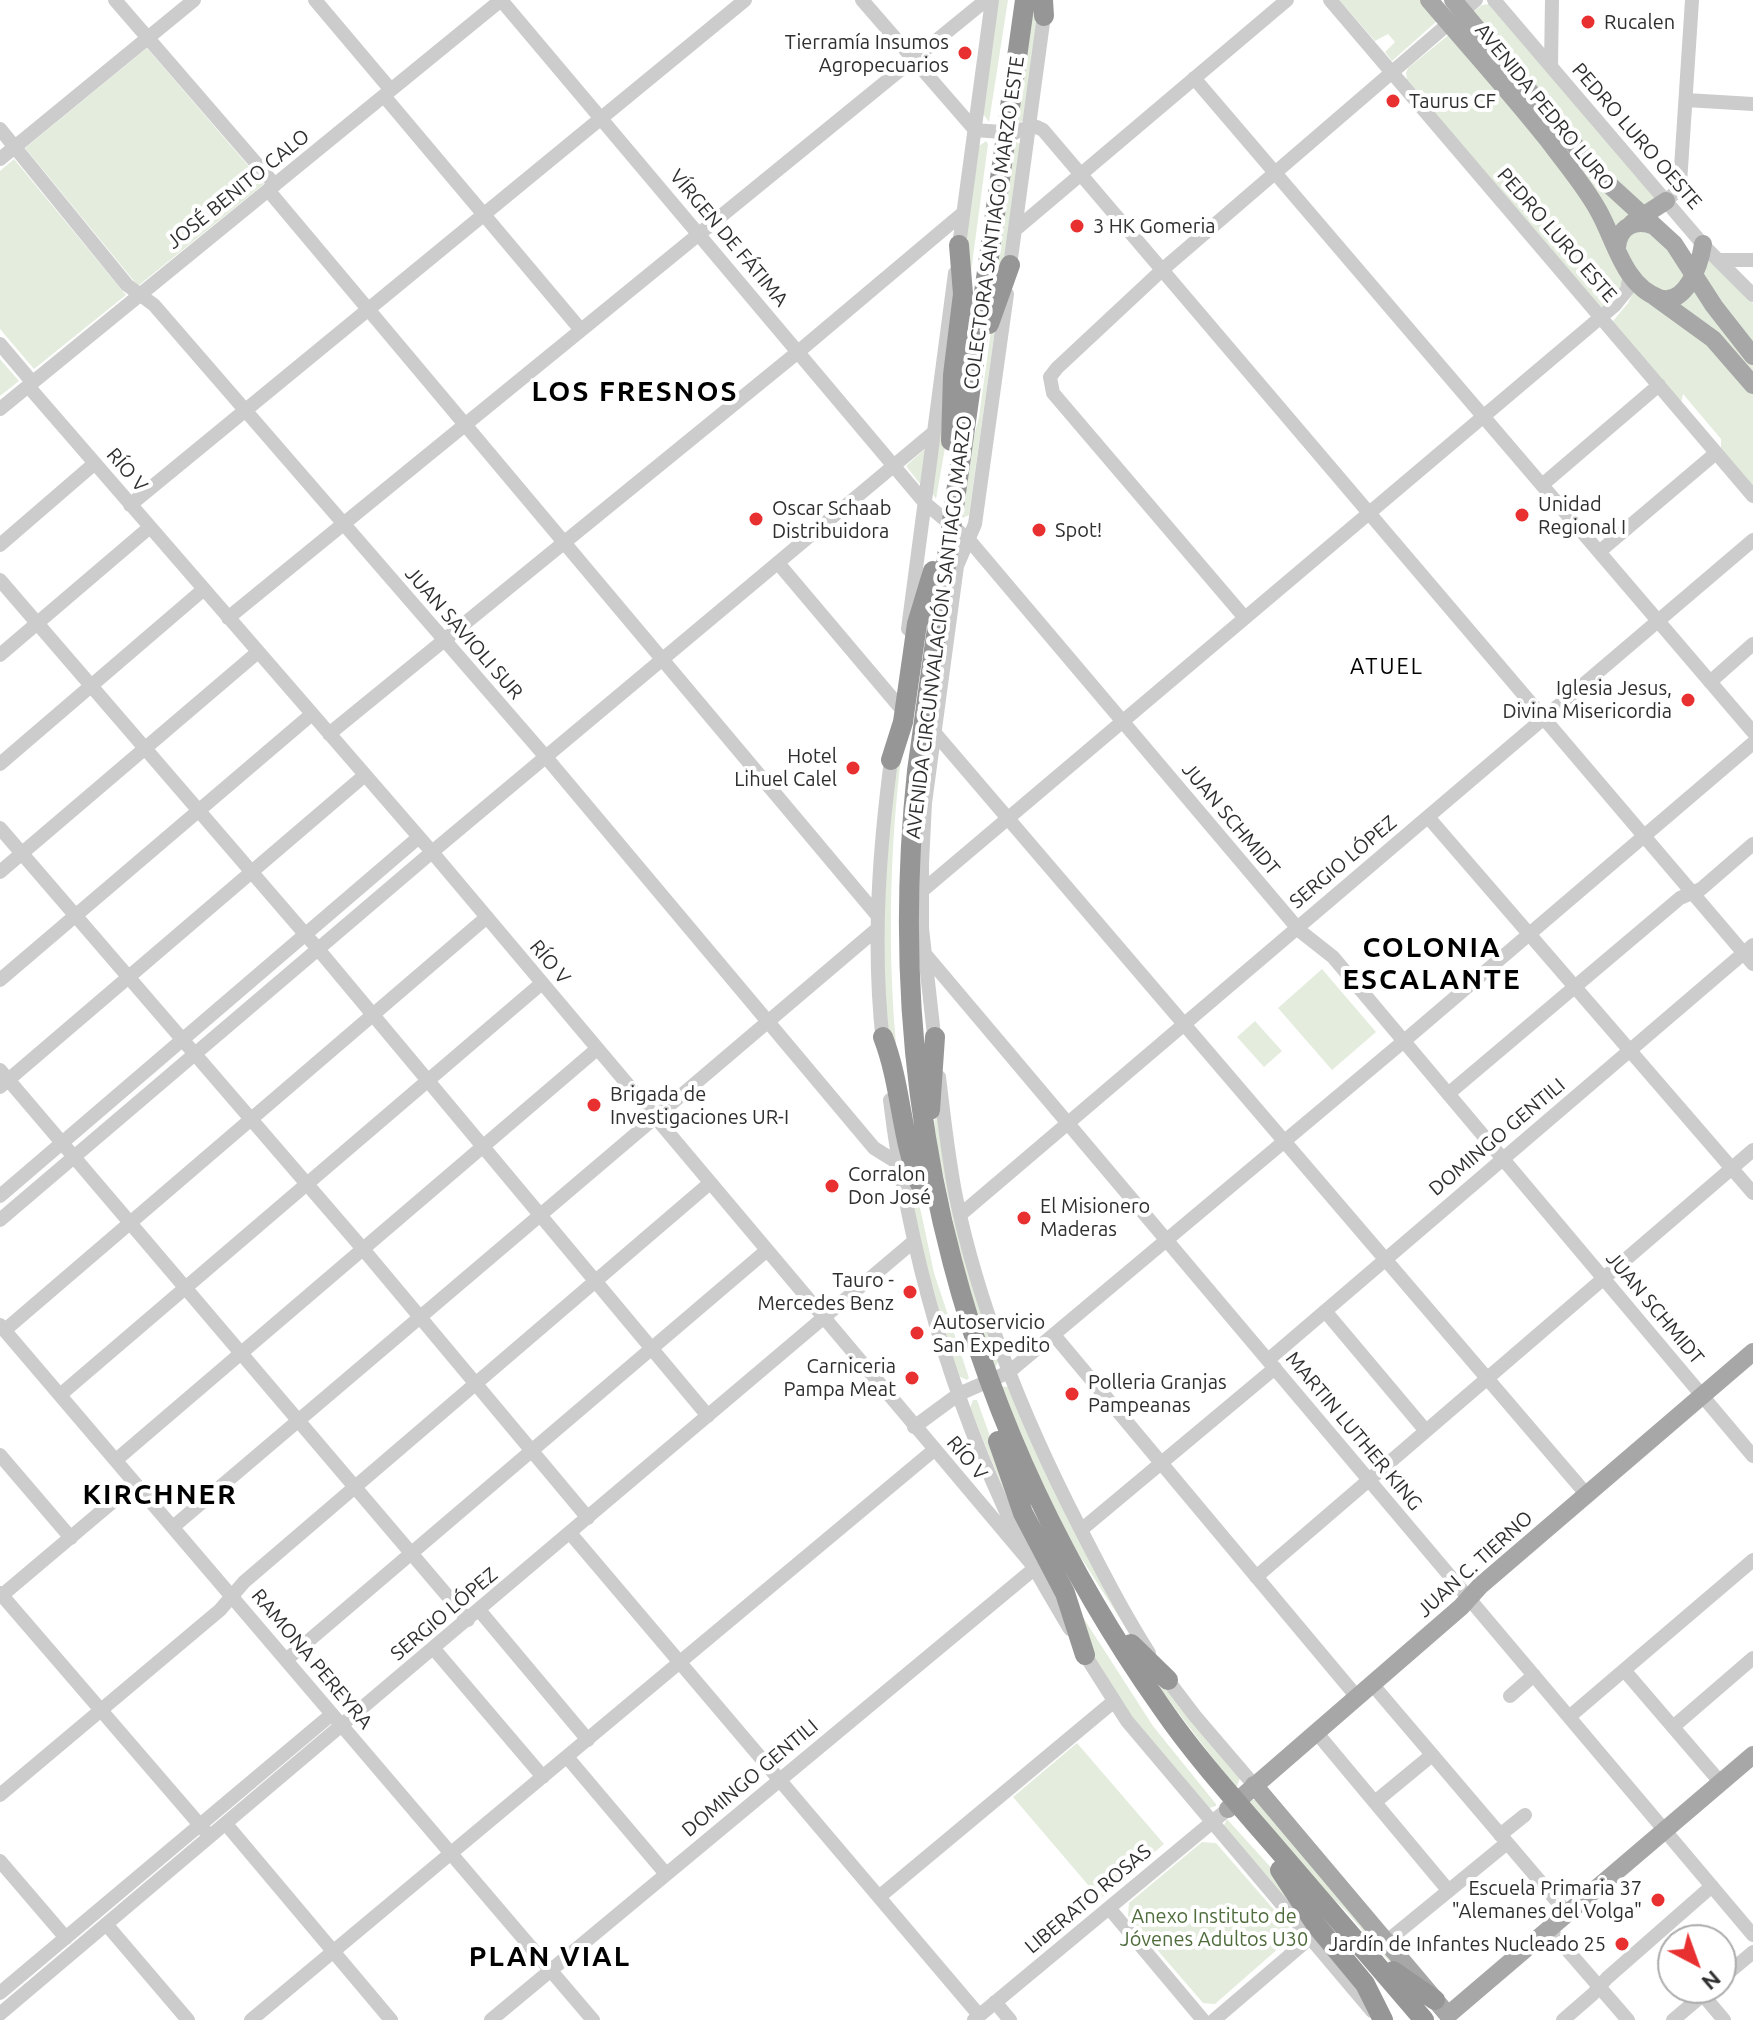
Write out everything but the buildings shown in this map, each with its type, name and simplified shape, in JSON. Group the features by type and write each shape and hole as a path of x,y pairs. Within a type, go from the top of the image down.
{"highway":[{"name":"AVENIDA CIRCUNVALACIÓN SANTIAGO MARZO","path":"1013,0 943,437 946,522 916,780 907,914 914,1052 927,1154 963,1307 975,1387 1016,1452 1049,1523 1098,1609 1151,1693 1232,1805"},
{"name":"AVENIDA CIRCUNVALACIÓN SANTIAGO MARZO","path":"1025,0 992,131 960,465 933,571 904,770 895,915 901,1042 920,1184 946,1291 975,1387 1034,1521 1103,1640 1165,1734 1424,2020"},
{"path":"943,437 963,289 959,245"},
{"path":"960,465 974,418 991,316 1010,265"},
{"path":"891,760 903,722 917,624 933,571"},
{"path":"883,1037 896,1076 908,1152 920,1184"},
{"path":"935,1037 930,1125 944,1204 946,1244"},
{"path":"998,1441 1023,1513 1068,1598 1085,1655"},
{"path":"1049,1523 1079,1559 1134,1650 1168,1680"},
{"name":"AVENIDA CIRCUNVALACIÓN SANTIAGO MARZO","path":"1287,1869 1409,2020"},
{"path":"1287,1869 1343,1914 1396,1974 1445,2012"},
{"path":"1287,1869 1316,1925 1365,1984 1381,2020"}],"main road":[{"name":"AVENIDA PEDRO LURO","path":"1429,0 1460,9 1641,223 1674,244 1690,274 1753,356"},
{"name":"AVENIDA PEDRO LURO","path":"1460,9 1581,183 1630,274 1653,295 1709,335 1753,385"},
{"path":"1617,247 1619,237 1666,201"},
{"path":"1653,295 1674,299 1683,293 1703,244"},
{"name":"JUAN C. TIERNO","path":"1232,1805 1753,1352"},
{"path":"1445,2012 1549,1929 1753,1755"},
{"name":"COLECTORA SANTIAGO MARZO ESTE","path":"1254,1785 1445,2012"}],"street":[{"path":"115,0 368,310 662,659 877,922"},
{"path":"0,159 194,0"},
{"path":"315,0 484,215 581,330"},
{"name":"JOSÉ BENITO CALO","path":"0,409 501,0"},
{"name":"VÍRGEN DE FÁTIMA","path":"501,0 925,503"},
{"path":"130,505 745,0"},
{"path":"862,0 912,60 992,131 1030,131 1037,127 1043,130 1692,892 1750,954"},
{"path":"228,618 986,0"},
{"name":"COLECTORA SANTIAGO MARZO ESTE","path":"959,245 963,213 992,131 992,0"},
{"path":"1015,230 1287,0"},
{"name":"PEDRO LURO ESTE","path":"1330,0 1753,496"},
{"name":"PEDRO LURO OESTE","path":"1494,0 1703,244 1753,295"},
{"path":"1666,201 1680,185 1692,0"},
{"name":"COLECTORA SANTIAGO MARZO ESTE","path":"1044,5 1030,131 975,524 957,566 925,803 922,891 925,954 946,1139 960,1215 986,1310 1044,1456 1119,1603 1168,1680 1203,1727 1254,1785"},
{"path":"1527,39 1535,41 1543,37 1551,7"},
{"path":"1551,7 1551,66"},
{"path":"1245,618 1056,396 1049,381 1057,368 1162,270 1392,73 1460,9"},
{"path":"1194,78 1753,732"},
{"path":"1686,100 1753,104"},
{"name":"JUAN SAVIOLI SUR","path":"0,129 127,285 154,305 545,756 874,1148 898,1163"},
{"path":"329,734 798,352 963,213"},
{"path":"1718,260 1753,260"},
{"path":"922,891 1601,317 1625,293 1630,274"},
{"name":"RÍO V","path":"0,344 130,505 432,852 1035,1568"},
{"path":"1542,485 1659,385"},
{"path":"0,1220 545,756 894,466 943,437"},
{"path":"943,437 925,503 891,760 877,922 883,1037 898,1163 913,1242 975,1387 1003,1505 1035,1568 1113,1702 1211,1823 1381,2020"},
{"path":"1599,552 1716,453"},
{"path":"0,545 95,463"},
{"name":"JUAN SCHMIDT","path":"925,503 969,540 1297,928 1331,955 1753,1456"},
{"path":"0,655 150,527"},
{"name":"SERGIO LÓPEZ","path":"960,1215 1753,540"},
{"path":"778,563 898,705"},
{"path":"0,580 318,949 708,1416"},
{"path":"0,764 204,589"},
{"path":"1710,682 1753,644"},
{"path":"0,872 258,652"},
{"path":"0,980 312,714"},
{"path":"934,732 1587,1495"},
{"path":"914,1427 975,1387 1009,1372 1753,743"},
{"path":"365,775 129,978 3,1079 62,1143 411,1553 473,1615 588,1740"},
{"path":"1428,817 1753,1193"},
{"path":"0,828 363,1249 588,1518"},
{"path":"0,1196 419,837"},
{"path":"1448,1094 1680,898 1701,889 1753,844"},
{"path":"2,1327 130,1223 487,917"},
{"path":"173,1527 768,1021 877,922"},
{"name":"MARTIN LUTHER KING","path":"925,954 1753,1935"},
{"name":"DOMINGO GENTILI","path":"1081,1530 1161,1463 1385,1259 1630,1051 1750,954"},
{"path":"60,1395 542,983"},
{"path":"116,1460 597,1049"},
{"path":"1256,1577 1753,1150"},
{"path":"0,1795 223,1607 244,1582 710,1183"},
{"name":"SERGIO LÓPEZ","path":"0,1993 66,1938 206,1831 226,1824 913,1242"},
{"path":"286,1660 766,1251"},
{"path":"1325,1311 1426,1431"},
{"name":"RAMONA PEREYRA","path":"2,1327 593,2020"},
{"path":"1054,1335 1357,1697"},
{"path":"251,2020 934,1450"},
{"path":"0,1455 71,1538"},
{"path":"135,1483 1,1595 206,1831"},
{"path":"570,1533 879,1897 977,2018"},
{"path":"1569,1717 1752,1565"},
{"name":"DOMINGO GENTILI","path":"491,2020 1035,1568"},
{"path":"434,1649 543,1777"},
{"path":"1673,1727 1753,1658"},
{"path":"1624,1670 1721,1783"},
{"path":"1510,1696 1534,1675"},
{"path":"1372,1684 1567,1913"},
{"path":"879,1897 1113,1702"},
{"name":"SERGIO LÓPEZ","path":"0,2014 106,1924 332,1714"},
{"path":"1316,1732 1448,1890"},
{"path":"1375,1802 1432,1755"},
{"path":"567,1757 666,1874"},
{"name":"LIBERATO ROSAS","path":"977,2018 1232,1805"},
{"path":"1386,1942 1504,1839 1525,1815"},
{"path":"226,1824 391,2020"},
{"path":"0,1861 66,1938"},
{"path":"1563,2020 1712,1886"},
{"path":"1109,1908 1203,2020"},
{"path":"106,1924 188,2020"},
{"path":"1549,1929 1628,2020"},
{"path":"1214,2020 1310,1938"},
{"path":"1737,1966 1753,1952"},
{"path":"995,2002 1010,2020"},
{"path":"1673,2020 1692,2004"}],"green space":[{"path":"998,0 1008,0 989,122 983,114"},
{"path":"1031,0 1038,20 1025,120 1017,123"},
{"path":"1339,0 1423,0 1437,21 1392,61 1385,52 1395,42 1388,34 1375,41"},
{"path":"1489,4 1655,198 1644,205 1635,204 1473,12"},
{"path":"1461,25 1632,213 1617,231"},
{"path":"1451,33 1588,202 1623,278 1620,288 1603,307 1599,307 1407,80 1408,68"},
{"path":"147,48 264,184 138,286 25,148"},
{"path":"1013,140 1020,144 1006,259 990,309"},
{"path":"986,141 968,295 966,243 979,146"},
{"path":"14,159 126,295 34,369 0,329 0,171"},
{"path":"1636,229 1661,238 1684,273 1682,284 1664,294 1635,272 1623,243"},
{"path":"1708,258 1753,303 1753,348 1702,279"},
{"path":"1693,288 1753,364 1753,377 1678,303"},
{"path":"1634,291 1696,331 1753,391 1753,489 1721,451 1721,439 1683,394 1681,404 1613,321"},
{"path":"998,308 969,515 959,520 964,474 979,417 991,330"},
{"path":"0,359 19,381 0,396"},
{"path":"948,383 945,448 936,499 932,493"},
{"path":"926,448 921,485 906,466"},
{"path":"904,734 891,889 891,966 896,1044 886,1026 882,931 894,770"},
{"path":"1322,969 1376,1032 1332,1070 1278,1008"},
{"path":"1255,1021 1282,1051 1264,1067 1237,1037"},
{"path":"936,1097 998,1362 995,1368 977,1335 934,1131"},
{"path":"906,1159 934,1273 969,1378 967,1380 958,1376 916,1238"},
{"path":"998,1386 1008,1387 1142,1653 1055,1517"},
{"path":"973,1400 977,1400 1015,1506 1005,1493 970,1408"},
{"path":"1077,1608 1153,1726 1216,1806 1209,1808 1131,1719 1094,1662"},
{"path":"1137,1658 1172,1694 1240,1778 1236,1789"},
{"path":"1077,1743 1164,1844 1100,1899 1013,1797"},
{"path":"1256,1800 1408,1976 1394,1967 1346,1911 1306,1873 1247,1803"},
{"path":"1227,1819 1275,1872 1363,1988 1223,1827"},
{"name":"Anexo Instituto de Jóvenes Adultos U30","path":"1202,1842 1216,1843 1289,1927 1288,1940 1215,2004 1203,2003 1128,1916 1129,1903"}],"place":[{"name":"Rucalen","path":"1588,22"},
{"name":"Tierramía Insumos Agropecuarios","path":"965,53"},
{"name":"Taurus CF","path":"1393,101"},
{"name":"3 HK Gomeria","path":"1077,226"},
{"name":"Unidad Regional I","path":"1522,515"},
{"name":"Oscar Schaab Distribuidora","path":"756,519"},
{"name":"Spot!","path":"1039,530"},
{"name":"Iglesia Jesus, Divina Misericordia","path":"1688,700"},
{"name":"Hotel Lihuel Calel","path":"853,768"},
{"name":"Brigada de Investigaciones UR-I","path":"594,1105"},
{"name":"Corralon Don José","path":"832,1186"},
{"name":"El Misionero Maderas","path":"1024,1218"},
{"name":"Tauro - Mercedes Benz","path":"910,1292"},
{"name":"Autoservicio San Expedito","path":"917,1333"},
{"name":"Carniceria Pampa Meat","path":"912,1378"},
{"name":"Polleria Granjas Pampeanas","path":"1072,1394"},
{"name":"Escuela Primaria 37 \"Alemanes del Volga\"","path":"1658,1900"},
{"name":"Jardín de Infantes Nucleado 25","path":"1622,1944"}],"district":[{"name":"LOS FRESNOS","path":"635,392"},
{"name":"ATUEL","path":"1387,667"},
{"name":"COLONIA ESCALANTE","path":"1432,964"},
{"name":"KIRCHNER","path":"160,1495"},
{"name":"PLAN VIAL","path":"550,1957"}]}
